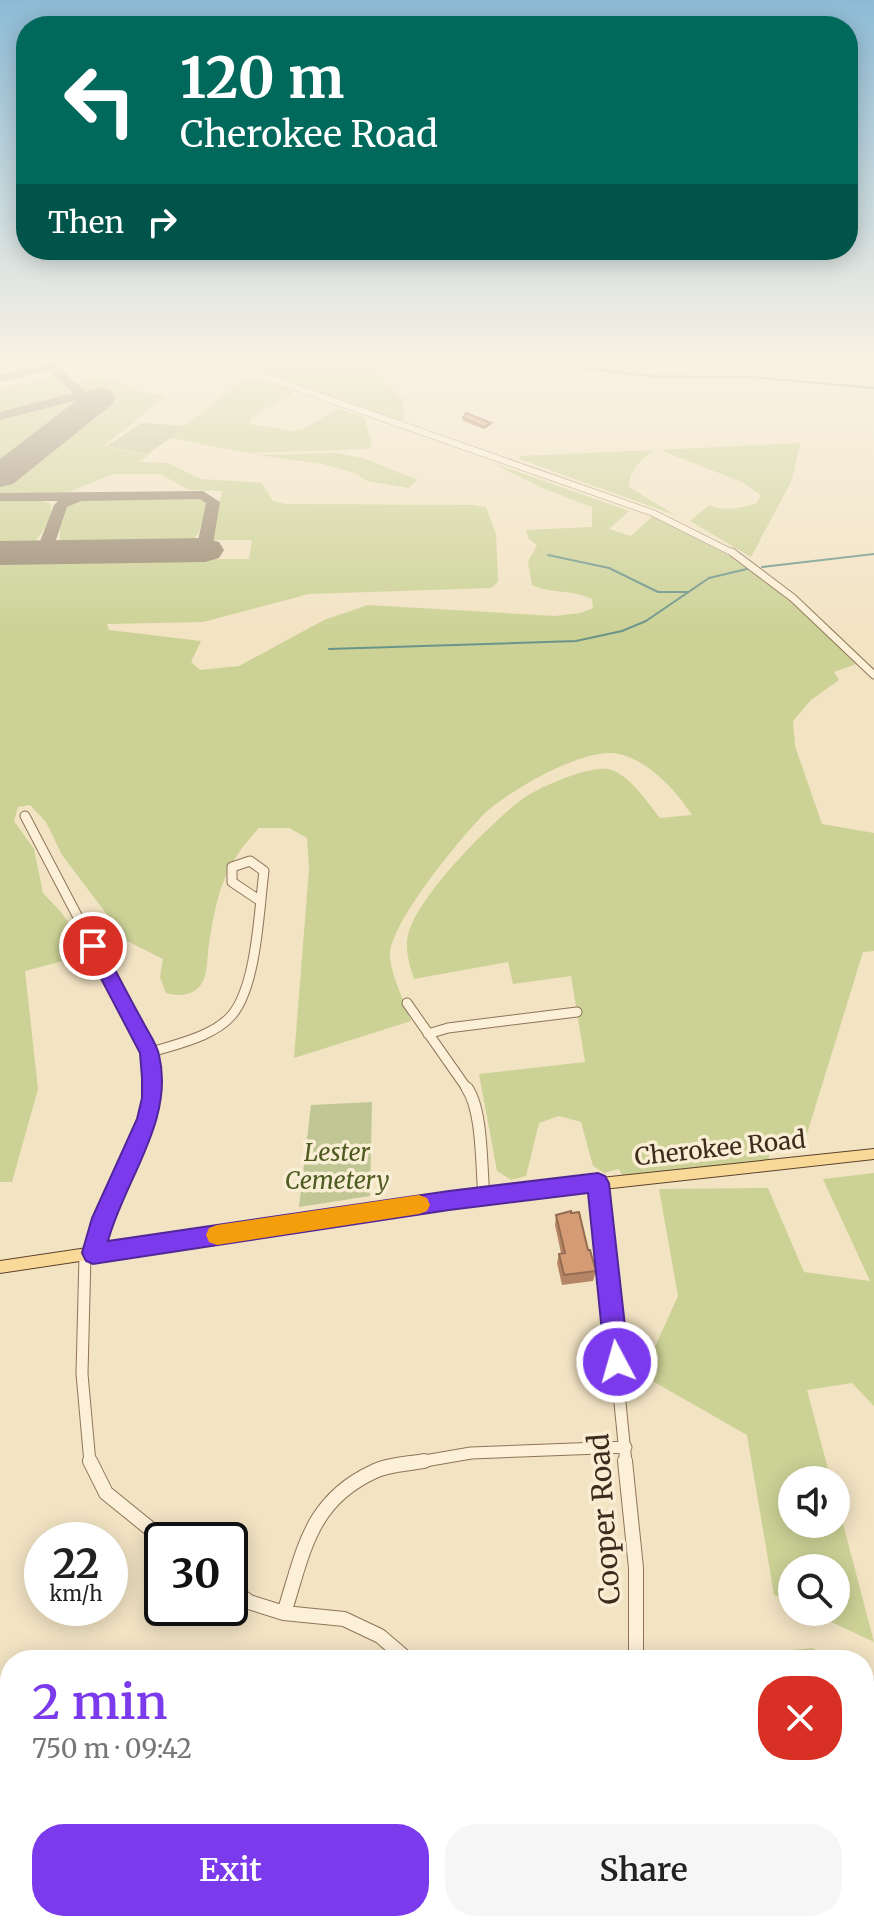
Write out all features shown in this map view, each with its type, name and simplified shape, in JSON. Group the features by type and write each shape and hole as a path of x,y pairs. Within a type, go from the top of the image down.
{"main road":[{"name":"Cherokee Road","path":"0,1267 484,1196 874,1154"}],"street":[{"path":"483,453 653,513 739,556 776,583 874,675"},
{"path":"25,816 149,1053 152,1098 147,1119 89,1254 81,1352 85,1439 97,1482 126,1512 144,1525"},
{"path":"149,1053 201,1035 233,1015 245,994 264,871 250,861 232,867 232,882 259,900"},
{"path":"407,1003 472,1095 484,1196"},
{"path":"428,1034 448,1028 577,1012"},
{"name":"Cooper Road","path":"598,1183 636,1568 636,1650"},
{"path":"284,1613 310,1531 325,1505 376,1470 471,1453 626,1447"},
{"path":"248,1601 284,1613 344,1619 380,1636 396,1650"}],"green space":[{"path":"0,453 17,453 0,466"},
{"path":"42,453 140,453 149,455 138,462 168,463 201,479 262,483 273,501 285,504 486,507 496,534 498,582 491,588 309,594 203,622 107,624 109,630 201,641 191,662 200,670 239,666 324,620 368,605 555,616 593,608 592,599 532,585 528,562 537,545 528,538 526,530 592,527 592,507 542,488 490,462 629,511 609,529 631,536 653,516 747,565 783,591 856,664 834,672 839,680 811,700 793,721 795,746 822,824 874,833 874,951 863,952 802,1150 769,1153 769,1161 622,1175 619,1169 604,1173 593,1166 581,1122 559,1116 539,1123 526,1176 511,1180 497,1171 479,1074 585,1062 571,976 513,984 508,962 414,979 407,949 409,931 416,915 441,879 491,826 521,800 562,779 598,769 615,771 630,782 660,818 692,815 658,775 636,760 612,753 581,758 528,783 486,812 444,860 400,925 392,944 391,966 411,1021 294,1058 309,869 307,838 289,828 259,828 247,842 229,868 219,895 203,981 196,990 176,995 166,993 160,977 163,959 127,941 62,855 46,822 30,805 18,807 14,821 34,849 43,893 61,912 90,954 25,971 38,1089 12,1182 0,1182 0,560 249,559 252,540 212,540 222,491 189,490 160,474 113,474 67,493 0,494 0,486"},
{"path":"338,453 363,458 418,480 408,488 367,481 355,473 323,464 258,455"},
{"path":"650,453 633,470 629,487 675,515 519,459 520,456"},
{"path":"668,453 798,453 792,480 751,557 690,521 709,505 727,509 757,503 761,495 742,482"},
{"path":"196,497 206,500 207,504 199,532 191,543 61,545 62,520 66,508 75,500"},
{"path":"0,500 40,500 51,504 48,520 32,545 0,546"},
{"name":"Lester Cemetery","path":"372,1102 370,1196 299,1207 311,1105"},
{"path":"874,1173 874,1406 852,1383 807,1390 827,1466 778,1466 778,1538 847,1538 874,1642 840,1626 850,1626 850,1554 778,1554 778,1597 774,1595 747,1435 642,1375 678,1296 659,1189 768,1188 804,1272 870,1281 823,1179"}],"building":[{"path":"579,1212 596,1271 564,1275 559,1254 565,1253 556,1215"}],"waterway":[{"path":"762,567 874,554"},
{"path":"548,555 609,568 658,592 688,592"},
{"path":"688,592 709,578 751,568"},
{"path":"329,649 576,641 622,631 646,621 688,592"}],"taxiway":[{"path":"79,496 203,495 213,502 204,550"},
{"path":"0,497 79,496"},
{"path":"44,552 61,505 79,496"}],"runway":[{"path":"0,476 29,453"},
{"path":"0,553 205,550"}],"slow traffic":[{"path":"217,1235 419,1205"}],"route":[{"path":"93,946 149,1053 152,1098 147,1119 103,1218 93,1253 449,1200 598,1183 617,1362"}]}
